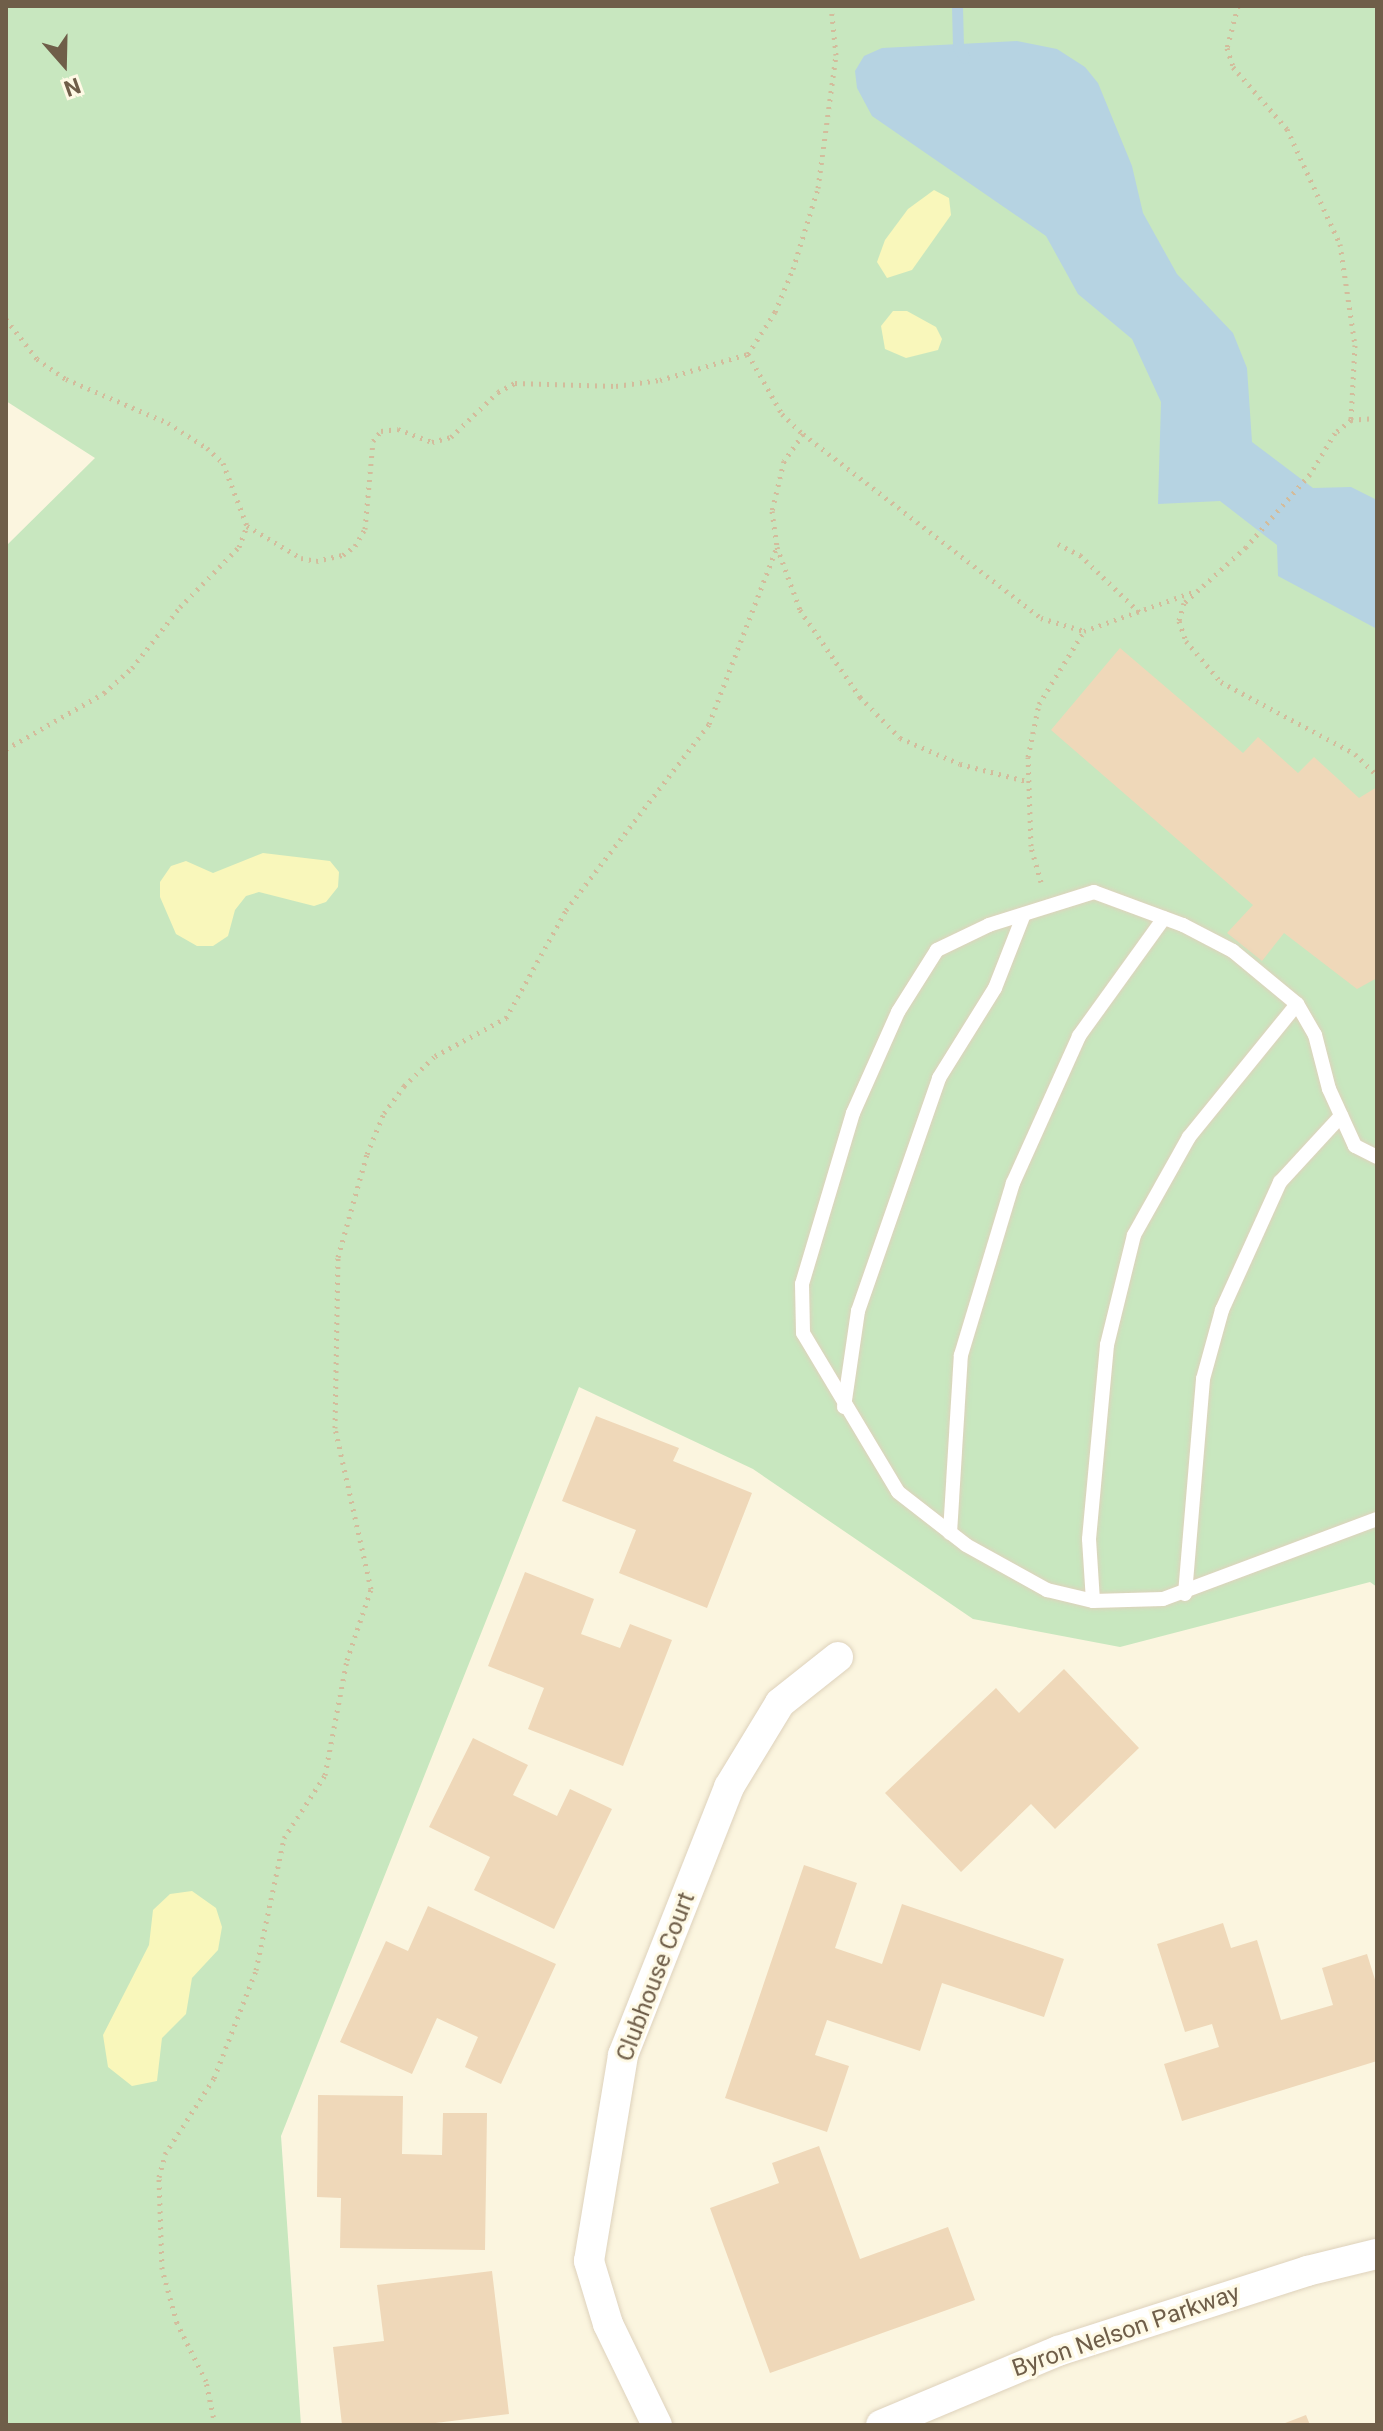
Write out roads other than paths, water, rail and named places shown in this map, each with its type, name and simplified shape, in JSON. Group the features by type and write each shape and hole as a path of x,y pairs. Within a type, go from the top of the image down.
{"street":[{"name":"Clubhouse Court","path":"657,2425 608,2324 589,2261 623,2055 729,1787 780,1703 838,1657"},
{"name":"Byron Nelson Parkway","path":"881,2425 1058,2351 1307,2271 1377,2254"}],"lane":[{"path":"1377,1157 1355,1146 1341,1116 1315,1035 1297,1004 1233,951 1164,918 1094,892 1024,914 937,950 898,1012 853,1113 802,1284 803,1333 844,1407 898,1492 950,1533 1047,1590 1093,1601 1185,1594 1377,1519"},
{"path":"844,1407 858,1311 939,1078 995,988 1024,914"},
{"path":"950,1533 961,1355 1013,1183 1079,1036 1164,918"},
{"path":"1093,1601 1089,1539 1107,1345 1134,1235 1189,1137 1297,1004"},
{"path":"1185,1594 1203,1379 1222,1310 1280,1182 1341,1116"}],"water":[{"path":"1017,41 1057,49 1085,67 1098,83 1132,166 1143,213 1177,274 1233,333 1247,368 1252,442 1313,488 1351,487 1377,500 1377,629 1278,576 1277,545 1220,501 1158,504 1161,402 1132,339 1078,294 1046,236 872,116 857,88 855,71 864,56 882,48"}],"waterway":[{"path":"957,6 958,48 965,58"}]}
